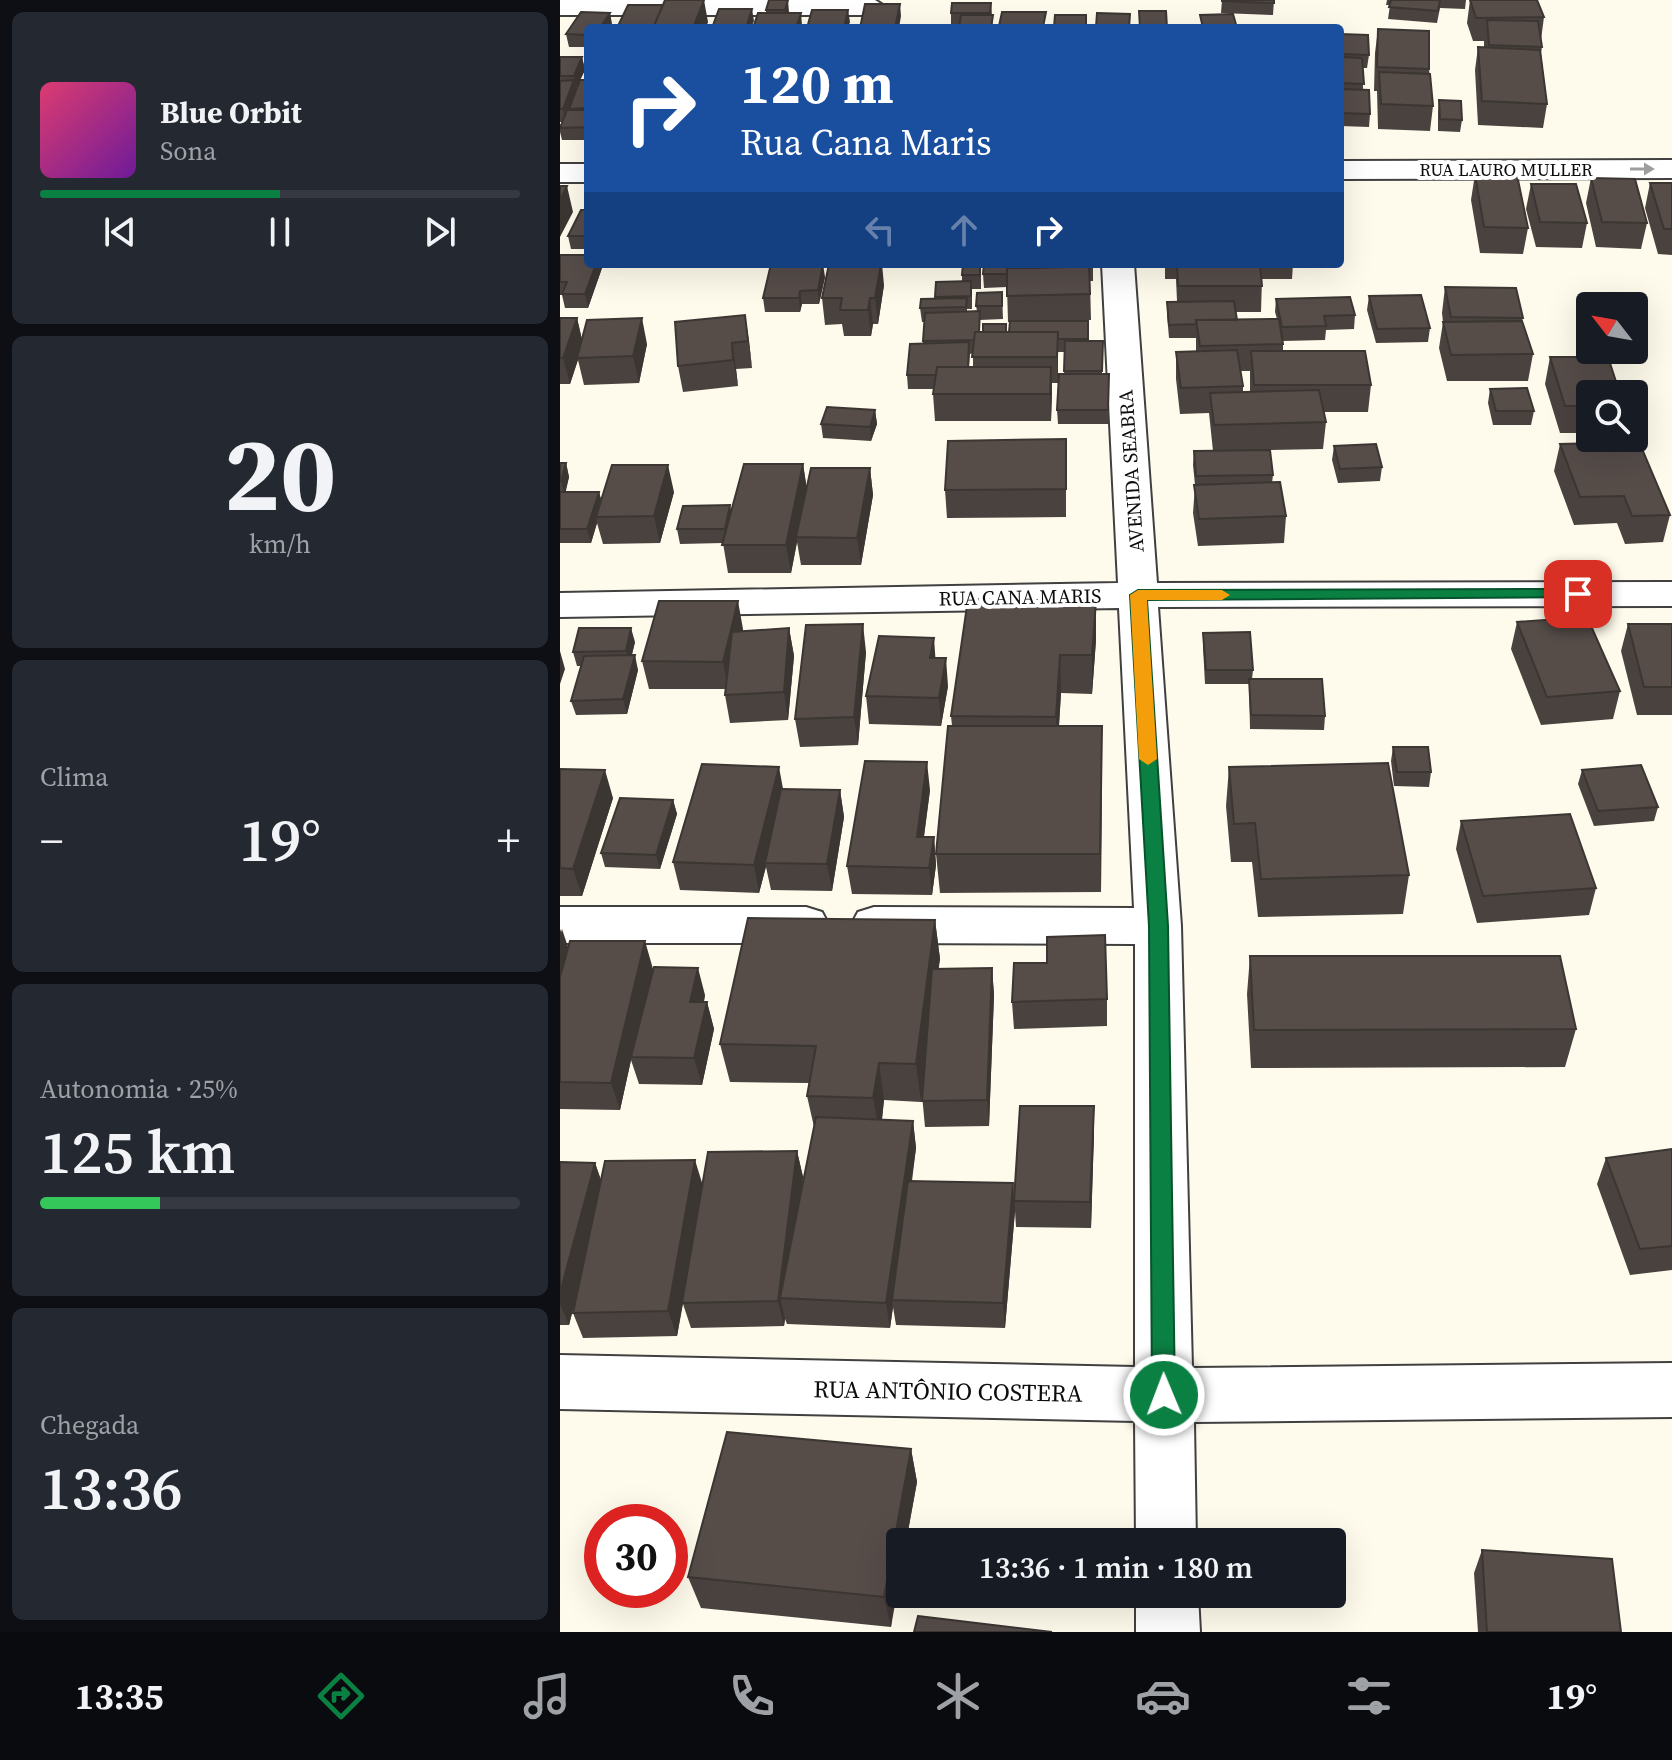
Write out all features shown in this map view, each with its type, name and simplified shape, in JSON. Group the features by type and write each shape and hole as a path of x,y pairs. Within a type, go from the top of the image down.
{"street":[{"path":"560,7 873,7"},
{"name":"RUA LAURO MULLER","path":"1344,147 1672,147"},
{"path":"560,150 584,150"},
{"name":"RUA LAURO MULLER","path":"1344,170 1672,169"},
{"path":"560,173 584,173"},
{"name":"AVENIDA SEABRA","path":"1118,268 1158,926 1166,1528"},
{"name":"RUA CANA MARIS","path":"560,605 1138,595 1672,594"},
{"path":"560,925 1158,926"},
{"name":"RUA ANTÔNIO COSTERA","path":"560,1382 1164,1395 1672,1390"},
{"path":"1167,1608 1168,1632"}],"building":[{"path":"665,0 704,0 695,24 655,24"},
{"path":"769,0 788,0 785,10 766,10"},
{"path":"1274,0 1274,3 1222,1"},
{"path":"1391,0 1440,0 1438,11 1389,7"},
{"path":"1470,0 1537,0 1544,17 1476,18"},
{"path":"952,3 991,3 990,13 951,13"},
{"path":"865,4 900,4 896,24 861,24"},
{"path":"628,5 663,5 655,24 619,24"},
{"path":"719,9 752,9 747,24 713,24"},
{"path":"812,10 848,10 845,24 808,24"},
{"path":"1139,11 1166,11 1167,24 1140,24"},
{"path":"581,12 610,13 603,24 584,24 584,35 566,34"},
{"path":"1002,12 1046,12 1044,24 999,24"},
{"path":"758,13 801,13 797,24 754,24"},
{"path":"1097,13 1130,14 1129,24 1096,24"},
{"path":"1233,14 1236,24 1202,24 1200,15"},
{"path":"961,15 993,15 992,24 960,24"},
{"path":"1055,15 1086,15 1086,24 1054,24"},
{"path":"1487,20 1538,21 1542,47 1489,45"},
{"path":"1378,29 1429,31 1429,69 1377,67"},
{"path":"1344,34 1368,35 1369,55 1344,54"},
{"path":"1478,47 1540,50 1547,104 1482,101"},
{"path":"560,57 582,57 574,76 560,76"},
{"path":"1344,57 1362,58 1364,84 1344,83"},
{"path":"1379,72 1430,74 1433,106 1381,104"},
{"path":"574,80 563,109 560,109 560,81"},
{"path":"580,80 584,80 584,108 569,109"},
{"path":"1344,89 1369,90 1370,114 1344,113"},
{"path":"1439,100 1461,101 1462,120 1440,119"},
{"path":"567,110 584,110 584,127 560,128"},
{"path":"1475,174 1517,175 1528,228 1484,227"},
{"path":"1591,178 1635,179 1647,223 1602,222"},
{"path":"1650,183 1672,183 1672,229 1664,229"},
{"path":"1531,184 1576,184 1587,223 1540,222"},
{"path":"560,186 567,186 560,200"},
{"path":"581,210 584,210 584,236 568,236"},
{"path":"560,255 584,255 584,268 595,268 585,294 562,294 567,282 560,282"},
{"path":"770,268 822,268 818,290 800,291 799,298 763,298"},
{"path":"828,268 880,268 875,298 870,298 868,310 840,310 842,298 822,298"},
{"path":"963,268 980,268 980,275 962,275"},
{"path":"984,268 1007,268 1007,274 983,274"},
{"path":"1007,268 1089,268 1090,294 1007,296"},
{"path":"1177,268 1260,268 1262,286 1178,286"},
{"path":"971,281 971,296 935,297 936,282"},
{"path":"1445,287 1516,288 1523,318 1451,317"},
{"path":"1002,292 1002,306 976,306 977,293"},
{"path":"1421,295 1430,328 1377,329 1369,296"},
{"path":"1350,297 1355,315 1324,316 1326,326 1282,327 1276,299"},
{"path":"967,298 966,307 920,308 921,299"},
{"path":"1234,301 1237,320 1196,320 1196,324 1169,325 1167,302"},
{"path":"980,311 979,332 975,332 974,340 923,341 925,313"},
{"path":"745,315 748,341 732,343 733,360 678,366 675,322"},
{"path":"560,318 577,318 563,358 560,358"},
{"path":"642,318 633,356 577,358 587,320"},
{"path":"1279,319 1283,344 1200,346 1196,320"},
{"path":"1010,321 1088,321 1088,339 1058,339 1058,332 1009,332"},
{"path":"1522,321 1533,354 1451,355 1443,322"},
{"path":"983,324 1006,324 1006,332 983,332"},
{"path":"975,332 1058,332 1057,357 972,357"},
{"path":"1065,341 1103,341 1102,371 1064,371"},
{"path":"969,342 968,367 937,367 936,375 907,375 910,344"},
{"path":"1237,350 1243,386 1181,388 1176,352"},
{"path":"1251,351 1365,351 1371,385 1254,385"},
{"path":"1550,357 1576,357 1576,364 1610,364 1615,380 1576,380 1576,406 1565,406"},
{"path":"937,367 1051,367 1050,394 933,394"},
{"path":"1059,374 1109,374 1108,410 1057,410"},
{"path":"1527,388 1534,411 1496,411 1490,389"},
{"path":"1319,390 1326,422 1214,425 1210,393"},
{"path":"827,407 875,410 870,427 821,424"},
{"path":"1066,439 1066,489 945,490 948,441"},
{"path":"1376,444 1382,467 1340,469 1334,446"},
{"path":"1560,444 1576,444 1576,452 1643,452 1670,515 1632,516 1624,496 1580,497"},
{"path":"1270,450 1273,475 1196,476 1194,451"},
{"path":"560,463 566,463 561,481 560,481"},
{"path":"744,464 803,464 786,545 722,545"},
{"path":"612,465 668,465 654,516 596,517"},
{"path":"811,468 870,468 857,538 796,537"},
{"path":"1280,482 1286,516 1199,519 1194,485"},
{"path":"560,492 599,492 587,529 560,529"},
{"path":"730,505 725,529 677,529 683,506"},
{"path":"968,599 1096,601 1092,655 1060,655 1056,717 951,716"},
{"path":"659,601 738,601 723,662 642,661"},
{"path":"1587,617 1620,691 1547,697 1517,622"},
{"path":"863,624 854,717 795,719 806,625"},
{"path":"1628,624 1672,624 1672,687 1644,687"},
{"path":"579,628 631,628 626,651 573,652"},
{"path":"789,628 784,692 725,695 732,632"},
{"path":"1250,632 1253,670 1206,670 1203,633"},
{"path":"879,636 934,638 930,658 946,658 939,698 866,696"},
{"path":"635,655 623,699 571,701 584,656"},
{"path":"1249,679 1322,679 1325,716 1251,715"},
{"path":"948,726 1102,726 1100,854 936,854"},
{"path":"1393,747 1428,747 1431,772 1397,772"},
{"path":"865,761 927,762 917,837 934,837 929,868 847,866"},
{"path":"1388,763 1409,875 1261,879 1255,823 1234,824 1229,767"},
{"path":"702,764 779,767 754,865 673,862"},
{"path":"1641,765 1658,807 1598,811 1582,770"},
{"path":"560,769 605,770 573,869 560,868"},
{"path":"781,789 840,790 827,864 765,863"},
{"path":"620,798 673,800 656,855 601,853"},
{"path":"1570,814 1596,888 1483,896 1461,821"},
{"path":"748,918 935,920 916,1064 879,1063 873,1098 807,1096 816,1046 720,1044"},
{"path":"1105,935 1107,999 1012,1002 1014,963 1047,963 1047,937"},
{"path":"570,941 645,941 611,1083 560,1082 560,977"},
{"path":"1250,956 1560,956 1576,1029 1254,1030"},
{"path":"654,967 698,968 690,1002 707,1002 694,1058 631,1057"},
{"path":"992,968 987,1100 922,1101 932,969"},
{"path":"1020,1106 1094,1106 1090,1202 1014,1201"},
{"path":"816,1117 913,1121 886,1303 780,1298"},
{"path":"1672,1149 1672,1246 1640,1249 1606,1158"},
{"path":"797,1151 778,1301 682,1303 708,1152"},
{"path":"695,1160 668,1311 573,1313 605,1161"},
{"path":"560,1162 595,1163 560,1293"},
{"path":"908,1181 1013,1183 1003,1303 892,1300"},
{"path":"727,1432 911,1449 897,1528 886,1528 884,1597 688,1577"},
{"path":"1482,1550 1612,1559 1621,1632 1487,1632"},
{"path":"918,1616 1052,1632 914,1632"}],"slow traffic":[{"path":"1148,759 1138,595 1222,595"}],"route":[{"path":"1164,1395 1158,926 1138,595 1578,594"}]}
